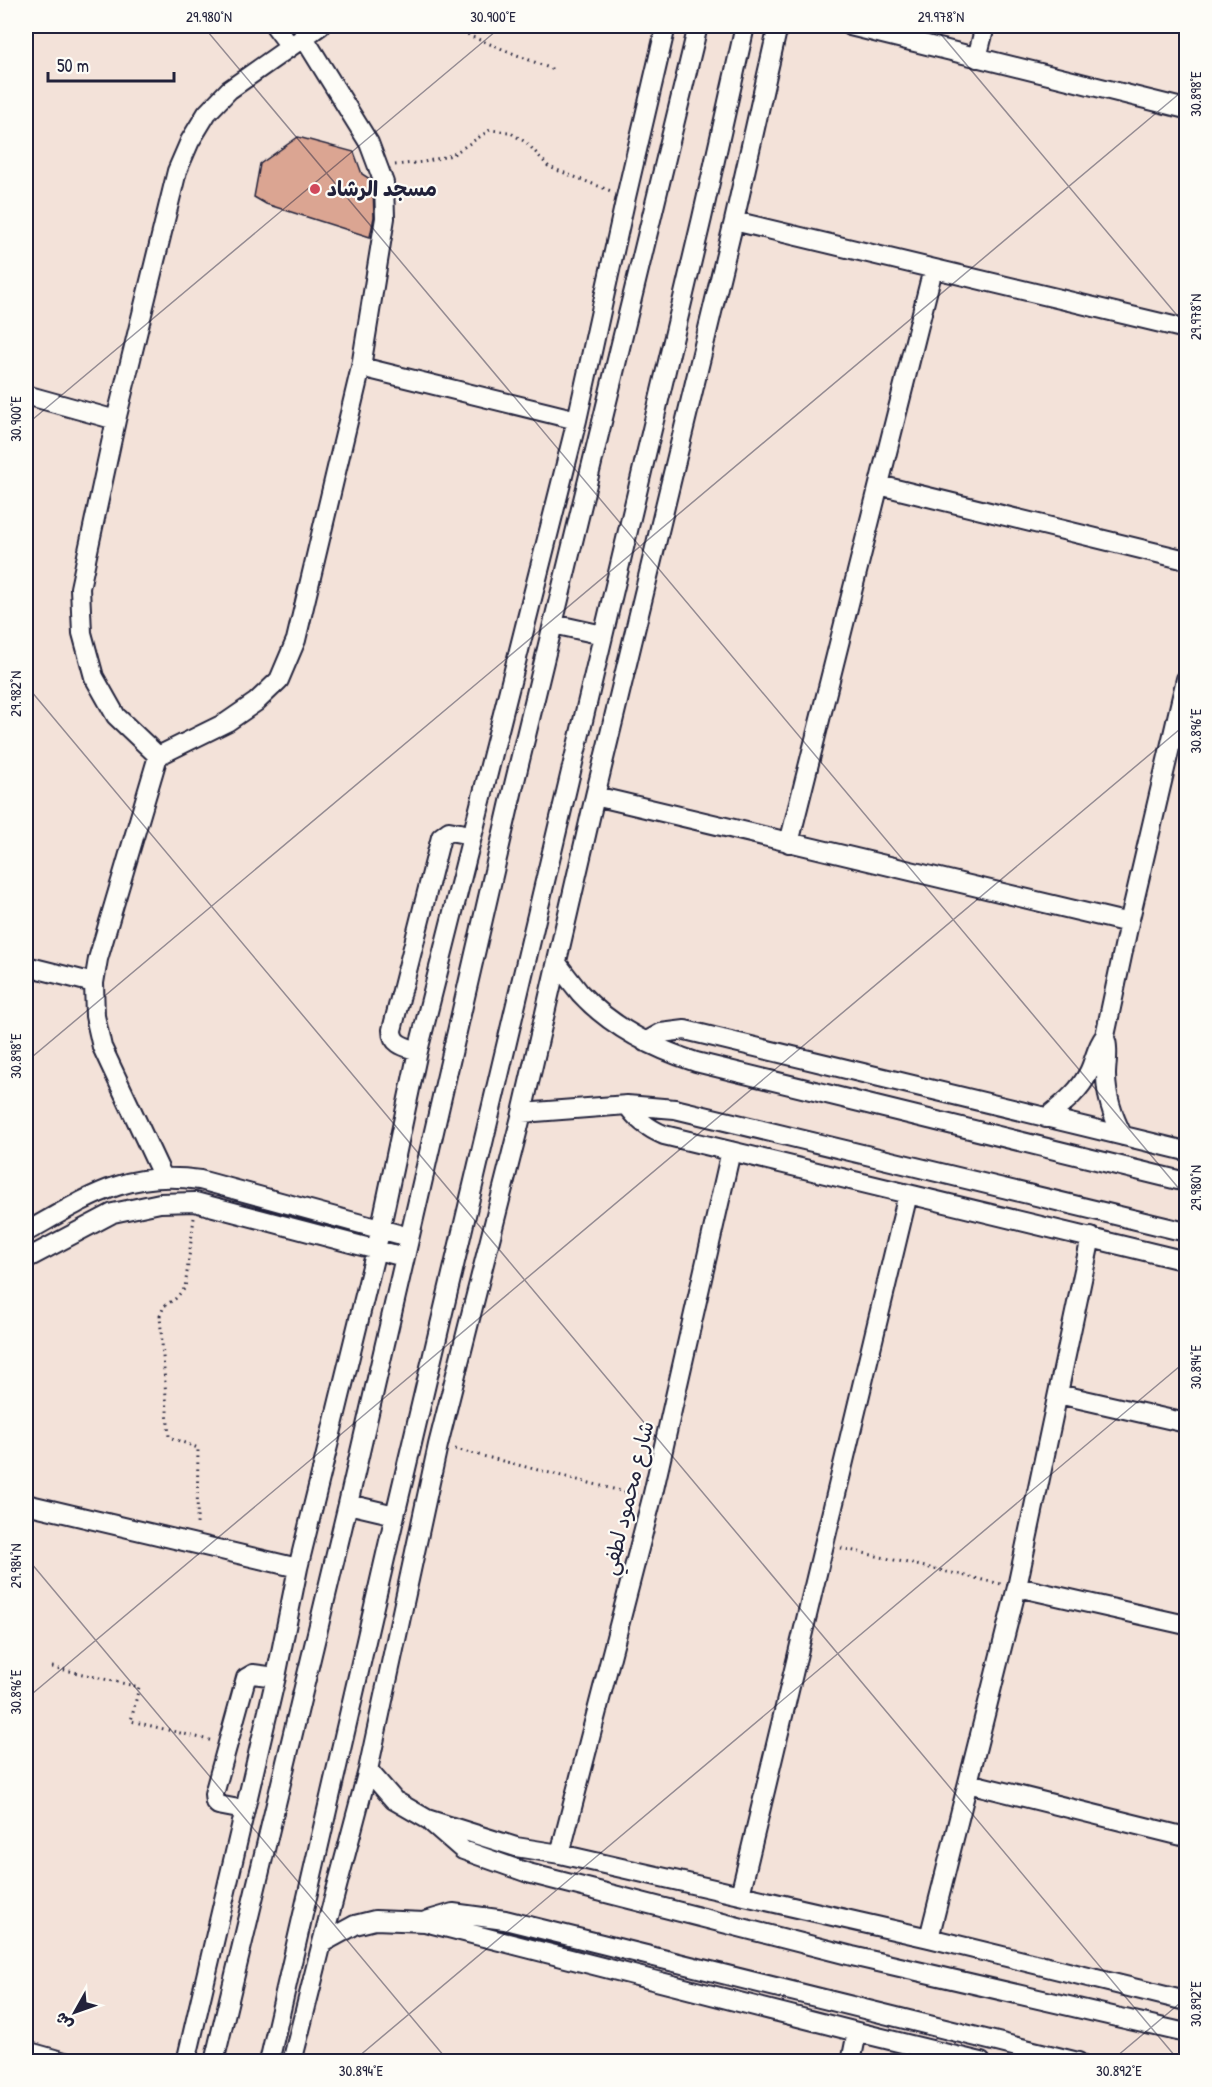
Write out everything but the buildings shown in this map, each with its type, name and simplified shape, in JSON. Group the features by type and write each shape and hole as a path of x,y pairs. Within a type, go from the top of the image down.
{"street":[{"path":"163,1177 102,1047 95,1016 94,983 104,933 158,756 227,722 256,702 279,680 296,640 361,367 385,218 384,183 369,142 297,41 275,26"},
{"path":"158,756 116,716 94,677 82,633 80,588 116,420 177,171 190,141 207,114 229,90 320,26"},
{"path":"186,2061 276,1677 298,1568 381,1229 418,1051 577,420 666,26"},
{"path":"214,2061 348,1504 510,801 698,26"},
{"path":"269,2061 395,1515 702,218 745,26"},
{"path":"292,2061 369,1770 438,1445 522,1113 595,796 734,222 778,26"},
{"path":"850,26 1186,109"},
{"path":"977,58 985,26"},
{"path":"734,222 1186,329"},
{"path":"789,843 933,269"},
{"path":"361,367 577,420"},
{"path":"26,395 116,420"},
{"path":"879,485 1186,560"},
{"path":"553,624 603,635"},
{"path":"1123,1136 1113,1114 1107,1090 1108,1048 1105,1036 1186,679"},
{"path":"595,796 1129,923"},
{"path":"418,1051 394,1040 392,1030 397,1007 441,837 449,831 471,835"},
{"path":"557,963 580,993 605,1016 663,1051 696,1062 1186,1182"},
{"path":"26,966 94,983"},
{"path":"645,1042 661,1033 685,1030 1186,1151"},
{"path":"1046,1118 1078,1089 1090,1070 1100,1042 1105,1036"},
{"path":"522,1113 627,1105 675,1109 1186,1232"},
{"path":"627,1105 637,1118 664,1136 1186,1261"},
{"name":"شارع محمود لطفي","path":"560,1854 652,1498 731,1151"},
{"path":"26,1232 93,1195 123,1183 175,1176 200,1180 409,1237"},
{"path":"740,1895 908,1194"},
{"path":"26,1259 112,1213 160,1203 195,1202 404,1257"},
{"path":"62,1212 73,1233"},
{"path":"929,1938 1017,1587 1091,1237"},
{"path":"1058,1394 1186,1423"},
{"path":"26,1504 298,1568"},
{"path":"348,1504 395,1515"},
{"path":"1017,1587 1186,1625"},
{"path":"244,1810 218,1805 213,1798 246,1678 253,1674 276,1677"},
{"path":"369,1770 394,1800 427,1819 464,1850 528,1873 840,1953 1186,2033"},
{"path":"968,1784 1186,1837"},
{"path":"427,1819 516,1847 560,1854 929,1938 1186,2001"},
{"path":"425,1922 453,1913 505,1920 1078,2061"},
{"path":"322,1943 356,1925 375,1920 425,1922 857,2032 981,2061"},
{"path":"851,2061 857,2032"},
{"path":"26,2051 65,2061"}],"path":[{"path":"459,26 470,36 554,70"},
{"path":"378,166 424,162 452,155 490,130 509,132 527,143 549,167 626,197"},
{"path":"195,1202 185,1288 175,1299 164,1306 160,1317 169,1437 198,1448 197,1545"},
{"path":"438,1445 652,1498"},
{"path":"824,1545 1017,1587"},
{"path":"52,1667 140,1687 131,1721 227,1745"}],"place":[{"name":"مسجد الرشاد","path":"315,189"}]}
